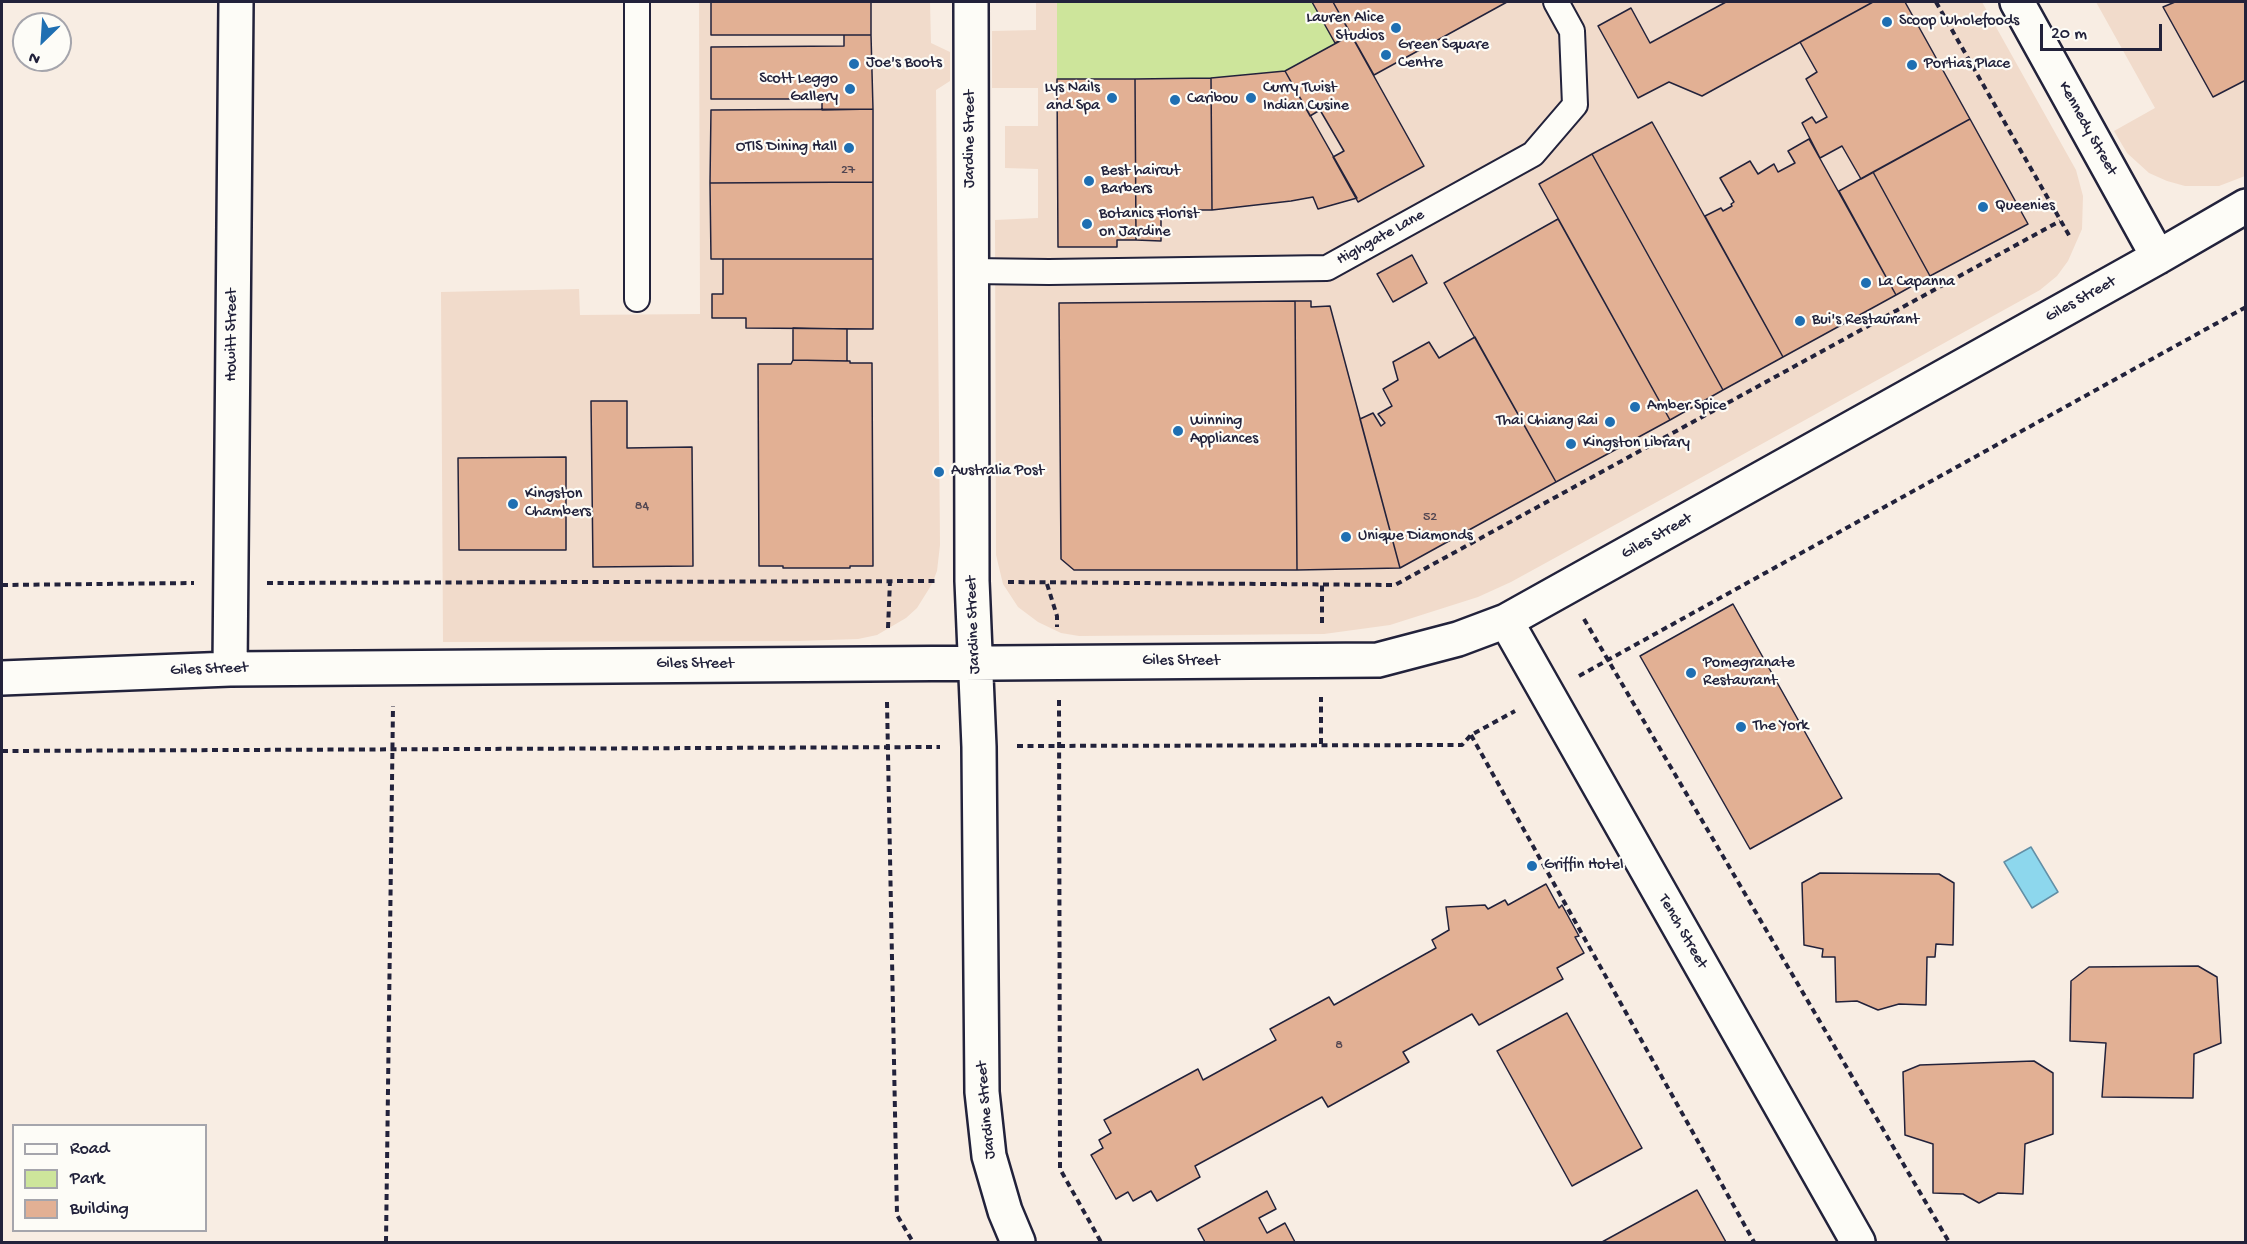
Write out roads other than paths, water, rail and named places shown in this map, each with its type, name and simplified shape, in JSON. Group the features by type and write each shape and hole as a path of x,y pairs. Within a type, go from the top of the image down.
{"street":[{"name":"Howitt Street","path":"230,669 236,2"},
{"name":"Jardine Street","path":"971,2 971,271 982,1092 989,1156 1005,1211 1017,1242"},
{"name":"Kennedy Street","path":"2017,2 2158,257"},
{"name":"Giles Street","path":"2,678 230,669 1378,660 1458,639 1506,621 2246,206"},
{"name":"Tench Street","path":"1506,621 1858,1242"}],"lane":[{"path":"637,2 637,299"},
{"name":"Highgate Lane","path":"971,271 1327,268 1533,154 1575,105 1572,31 1556,2"}],"water":[{"path":"2031,847 2058,892 2032,908 2004,862"}],"place":[{"name":"Scoop Wholefoods","path":"1887,22"},
{"name":"Lauren Alice Studios","path":"1396,28"},
{"name":"Green Square Centre","path":"1386,55"},
{"name":"Joe's Boots","path":"854,64"},
{"name":"Portias Place","path":"1912,65"},
{"name":"Scott Leggo Gallery","path":"850,89"},
{"name":"Lys Nails and Spa","path":"1112,98"},
{"name":"Curry Twist Indian Cusine","path":"1251,98"},
{"name":"Caribou","path":"1175,100"},
{"name":"OTIS Dining Hall","path":"849,148"},
{"name":"Best haircut Barbers","path":"1089,181"},
{"name":"Queenies","path":"1983,207"},
{"name":"Botanics Florist on Jardine","path":"1087,224"},
{"name":"La Capanna","path":"1866,283"},
{"name":"Bui's Restaurant","path":"1800,321"},
{"name":"Amber Spice","path":"1635,407"},
{"name":"Thai Chiang Rai","path":"1610,422"},
{"name":"Winning Appliances","path":"1178,431"},
{"name":"Kingston Library","path":"1571,444"},
{"name":"Australia Post","path":"939,472"},
{"name":"Kingston Chambers","path":"513,504"},
{"name":"Unique Diamonds","path":"1346,537"},
{"name":"Pomegranate Restaurant","path":"1691,673"},
{"name":"The York","path":"1741,727"},
{"name":"Griffin Hotel","path":"1532,866"}]}
